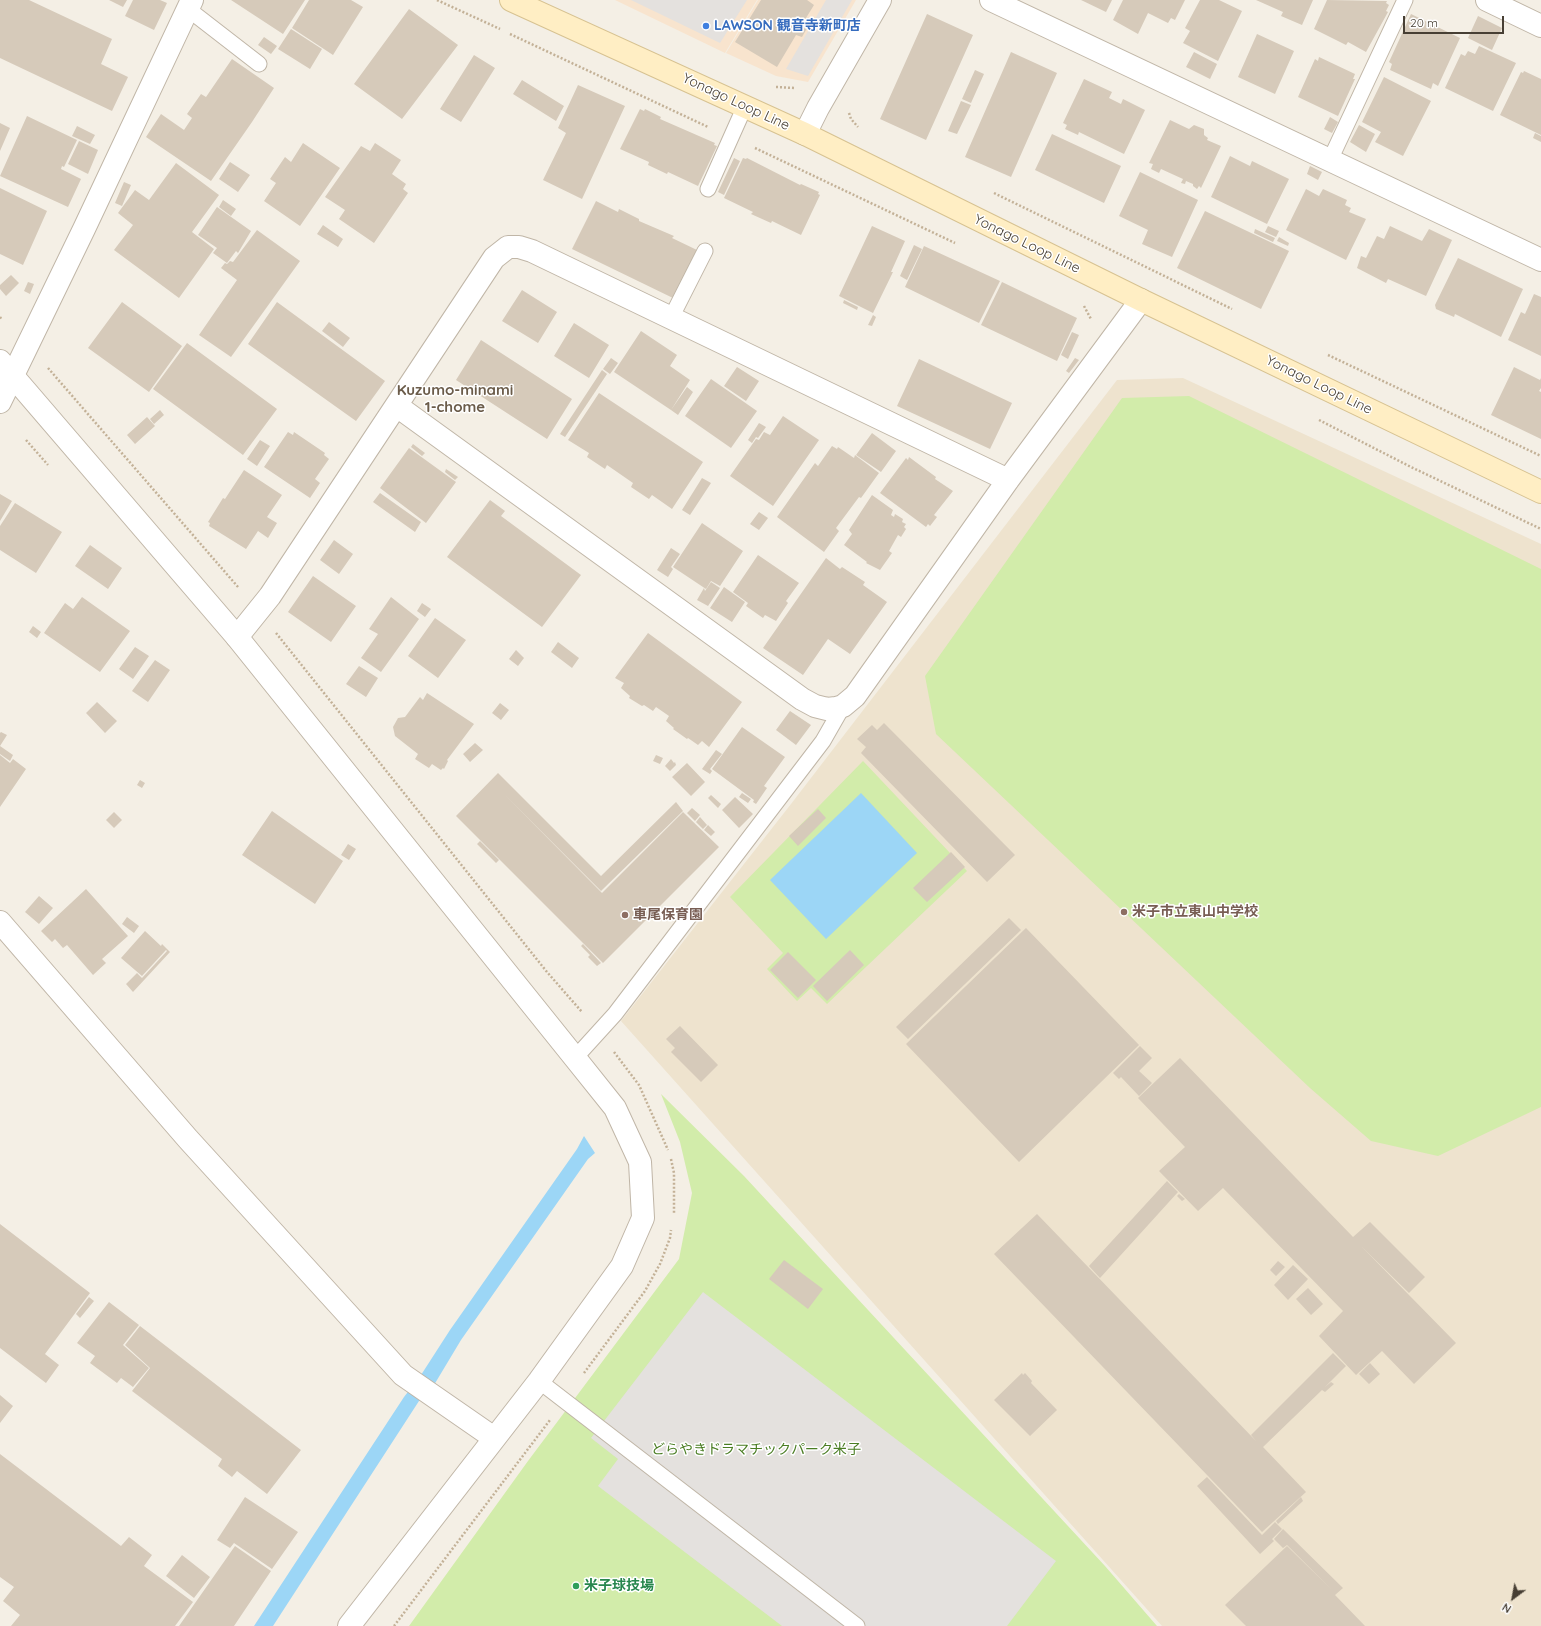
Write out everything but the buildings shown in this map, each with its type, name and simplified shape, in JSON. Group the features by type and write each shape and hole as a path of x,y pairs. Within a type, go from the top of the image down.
{"main road":[{"name":"Yonago Loop Line","path":"511,0 805,134 1141,300 1541,492"}],"street":[{"path":"805,134 818,108 880,0"},
{"path":"991,0 1541,260"},
{"path":"1488,0 1541,26"},
{"path":"0,402 6,368 84,229 190,4"},
{"path":"237,637 270,596 494,258 508,247 519,247 532,251 1008,480"},
{"path":"397,406 802,699 815,706 827,708 843,706 855,696 1008,480 1141,300"},
{"path":"6,368 237,637 615,1108 640,1162 643,1218 622,1266 539,1381 349,1626"},
{"path":"0,922 188,1139 403,1376 494,1438"}],"lane":[{"path":"1330,160 1405,0"},
{"path":"190,4 259,64"},
{"path":"708,189 745,106"},
{"path":"671,318 705,251"},
{"path":"575,1058 614,1014 823,741 843,706"},
{"path":"539,1381 857,1626"}],"path":[{"path":"437,0 501,30"},
{"path":"508,33 960,245"},
{"path":"847,110 851,119 860,129"},
{"path":"989,190 1237,312"},
{"path":"1080,302 1087,309 1092,321"},
{"path":"1322,352 1541,456"},
{"path":"48,368 238,587"},
{"path":"1312,416 1411,467 1541,529"},
{"path":"26,440 52,470"},
{"path":"394,1626 551,1418"}],"shaded area":[{"name":"LAWSON 観音寺新町店","path":"615,0 757,0 725,53"},
{"name":"LAWSON 観音寺新町店","path":"631,0 747,0 720,43"},
{"path":"758,0 856,0 808,82 776,76 726,53"},
{"path":"826,0 852,0 808,76 786,69"},
{"name":"米子市立東山中学校","path":"1183,378 1541,544 1541,1626 1162,1626 621,1021 791,804 1117,380"},
{"path":"703,1292 1056,1561 1007,1626 782,1626 598,1486 618,1459 591,1438"}],"green space":[{"path":"1189,396 1541,569 1541,1107 1438,1156 1371,1141 1310,1088 936,734 925,676 1122,398"},
{"path":"863,761 967,871 827,1004 811,988 797,1001 767,969 783,953 730,897"},
{"name":"どらやきドラマチックパーク米子","path":"661,1094 744,1176 1105,1566 1157,1626 409,1626 528,1461 679,1259 692,1193 680,1142"}],"water":[{"path":"861,793 917,853 826,939 770,880"},
{"path":"584,1136 595,1153 588,1159 461,1340 434,1385 419,1401 273,1626 254,1626 404,1397 421,1375 450,1330 577,1149"}],"place":[{"name":"LAWSON 観音寺新町店","path":"706,26"},
{"name":"米子市立東山中学校","path":"1124,912"},
{"name":"車尾保育園","path":"625,915"},
{"name":"米子球技場","path":"576,1586"}],"district":[{"name":"Kuzumo-minami 1-chome","path":"455,398"}]}
